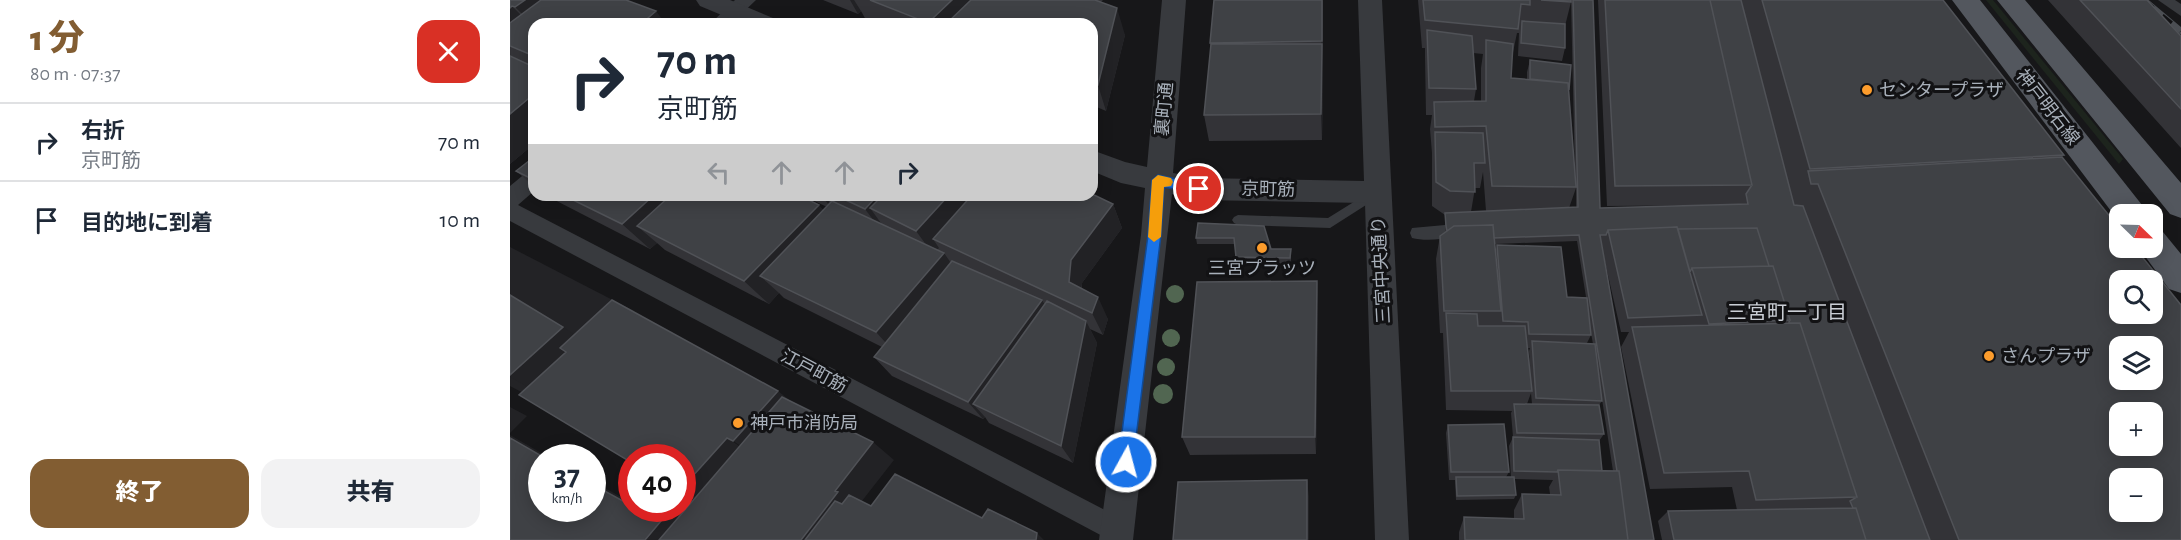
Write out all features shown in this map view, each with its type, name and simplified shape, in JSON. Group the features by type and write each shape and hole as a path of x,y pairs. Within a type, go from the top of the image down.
{"main road":[{"name":"神戸明石線","path":"1965,0 2123,204"},
{"name":"神戸明石線","path":"2010,0 2181,205"},
{"path":"2163,256 2181,279"}],"street":[{"path":"708,0 750,18"},
{"name":"裏町通","path":"1117,535 1155,235 1174,0"},
{"name":"三宮中央通り","path":"1370,0 1392,540"},
{"path":"2165,0 2181,11"},
{"name":"京町筋","path":"1098,162 1121,172 1199,189 1377,192"},
{"path":"510,199 528,183"},
{"name":"江戸町筋","path":"510,212 1117,535"},
{"path":"1418,233 1445,232"}],"lane":[{"path":"1238,220 1330,223 1377,192"}],"shaded area":[{"path":"1986,0 1993,0 2123,159 2119,164"},
{"path":"510,247 634,311 544,404 510,386"}],"building":[{"path":"510,0 525,0 510,8"},
{"path":"541,0 626,0 656,11 648,18 528,18 528,54 510,46 510,23"},
{"path":"870,0 952,0 933,18 915,18"},
{"path":"971,0 1095,0 1117,8 1098,85 1098,18 952,18"},
{"path":"1214,0 1322,0 1322,41 1210,43"},
{"path":"1423,0 1530,0 1530,5 1521,4 1518,29 1425,20"},
{"path":"1541,0 1571,0 1571,2"},
{"path":"1573,0 1593,0 1600,208 1748,204 1746,194 1752,185 1710,0 1741,0 1794,205 1803,206 1930,540 1866,540 1856,508 1853,508 1850,501 1857,497 1800,323 1789,323 1773,266 1769,266 1757,228 1678,229 1677,227 1608,230 1606,235 1600,235 1654,540 1628,540 1619,471 1617,471 1579,235 1494,238 1493,225 1454,226 1447,231 1446,226 1445,213 1578,207"},
{"path":"1605,0 1710,0 1752,185 1615,186"},
{"name":"センタープラザ","path":"1762,0 1943,0 2064,155 1810,169"},
{"path":"2080,0 2147,0 2181,36 2181,109"},
{"path":"1522,21 1565,24 1565,48 1521,43"},
{"path":"1427,30 1472,36 1476,89 1429,88"},
{"path":"1486,40 1513,44 1511,78 1568,83 1576,187 1492,186 1486,126 1435,127 1434,102 1486,101"},
{"path":"1211,44 1322,44 1321,114 1204,115"},
{"path":"510,56 528,64 528,99 510,114"},
{"path":"1530,60 1571,65 1569,90 1568,83 1530,79"},
{"path":"1435,132 1483,133 1485,163 1474,163 1475,192 1450,191 1436,182"},
{"name":"さんプラザ","path":"2062,157 2109,215 2109,258 2143,258 2153,270 2109,270 2109,324 2163,324 2163,283 2181,305 2181,540 1959,540 1818,184 1811,184 1808,171"},
{"path":"528,162 528,177 516,171"},
{"path":"1098,197 1113,204 1071,260 1069,282 1098,297 1092,313 933,239 967,201 1098,201"},
{"path":"575,201 647,201 622,224"},
{"path":"664,201 811,201 819,205 744,281 637,226"},
{"path":"832,201 944,253 876,332 760,276"},
{"path":"848,201 872,201 865,209"},
{"path":"877,201 944,201 916,231 870,208"},
{"path":"1198,223 1264,226 1271,249 1291,249 1290,258 1236,257 1234,238 1196,238"},
{"path":"1493,225 1501,311 1444,311 1440,236 1454,226"},
{"path":"1677,227 1702,315 1628,318 1608,230"},
{"path":"1757,228 1769,266 1692,268 1690,272 1678,229"},
{"path":"1497,245 1561,247 1567,297 1587,298 1591,335 1529,334 1528,322 1503,321"},
{"path":"952,261 1042,300 968,402 874,357"},
{"path":"1773,266 1790,320 1709,324 1692,268"},
{"path":"1317,281 1315,437 1182,437 1197,282"},
{"path":"510,295 563,327 510,375"},
{"path":"612,300 778,391 733,441 727,438 696,472 696,444 618,444 618,455 606,447 606,444 600,444 519,395 566,352 560,348"},
{"path":"1047,301 1086,321 1061,446 973,404"},
{"path":"1446,313 1477,314 1478,326 1525,326 1532,391 1451,391"},
{"path":"1800,323 1857,497 1756,500 1749,471 1664,473 1632,327"},
{"path":"1532,341 1595,344 1602,401 1536,398"},
{"path":"782,397 873,442 801,540 659,540 674,522 696,522 696,497"},
{"path":"1514,404 1599,405 1604,434 1517,433"},
{"path":"1504,424 1509,472 1451,472 1448,425"},
{"path":"1513,437 1599,440 1602,471 1514,471"},
{"path":"510,438 528,448 528,522 606,522 606,492 618,498 618,522 660,522 645,540 510,540"},
{"path":"1558,470 1619,471 1628,540 1465,540 1464,517 1524,519 1522,494 1561,495"},
{"path":"895,474 982,518 988,509 1037,533 1036,540 805,540 835,501 842,504 849,495 871,506"},
{"path":"1456,477 1514,477 1516,495 1457,496"},
{"path":"1307,480 1307,540 1173,540 1178,482"},
{"path":"1856,508 1866,540 1674,540 1668,511"}],"railway":[{"path":"2144,0 2181,31"}],"slow traffic":[{"path":"1154,237 1158,180 1166,182"}],"place":[{"name":"センタープラザ","path":"1867,90"},
{"name":"三宮プラッツ","path":"1262,248"},
{"name":"さんプラザ","path":"1989,356"},
{"name":"神戸市消防局","path":"738,423"}],"district":[{"name":"三宮町一丁目","path":"1787,312"}],"route":[{"path":"1126,462 1155,235 1158,180 1199,189"}]}
